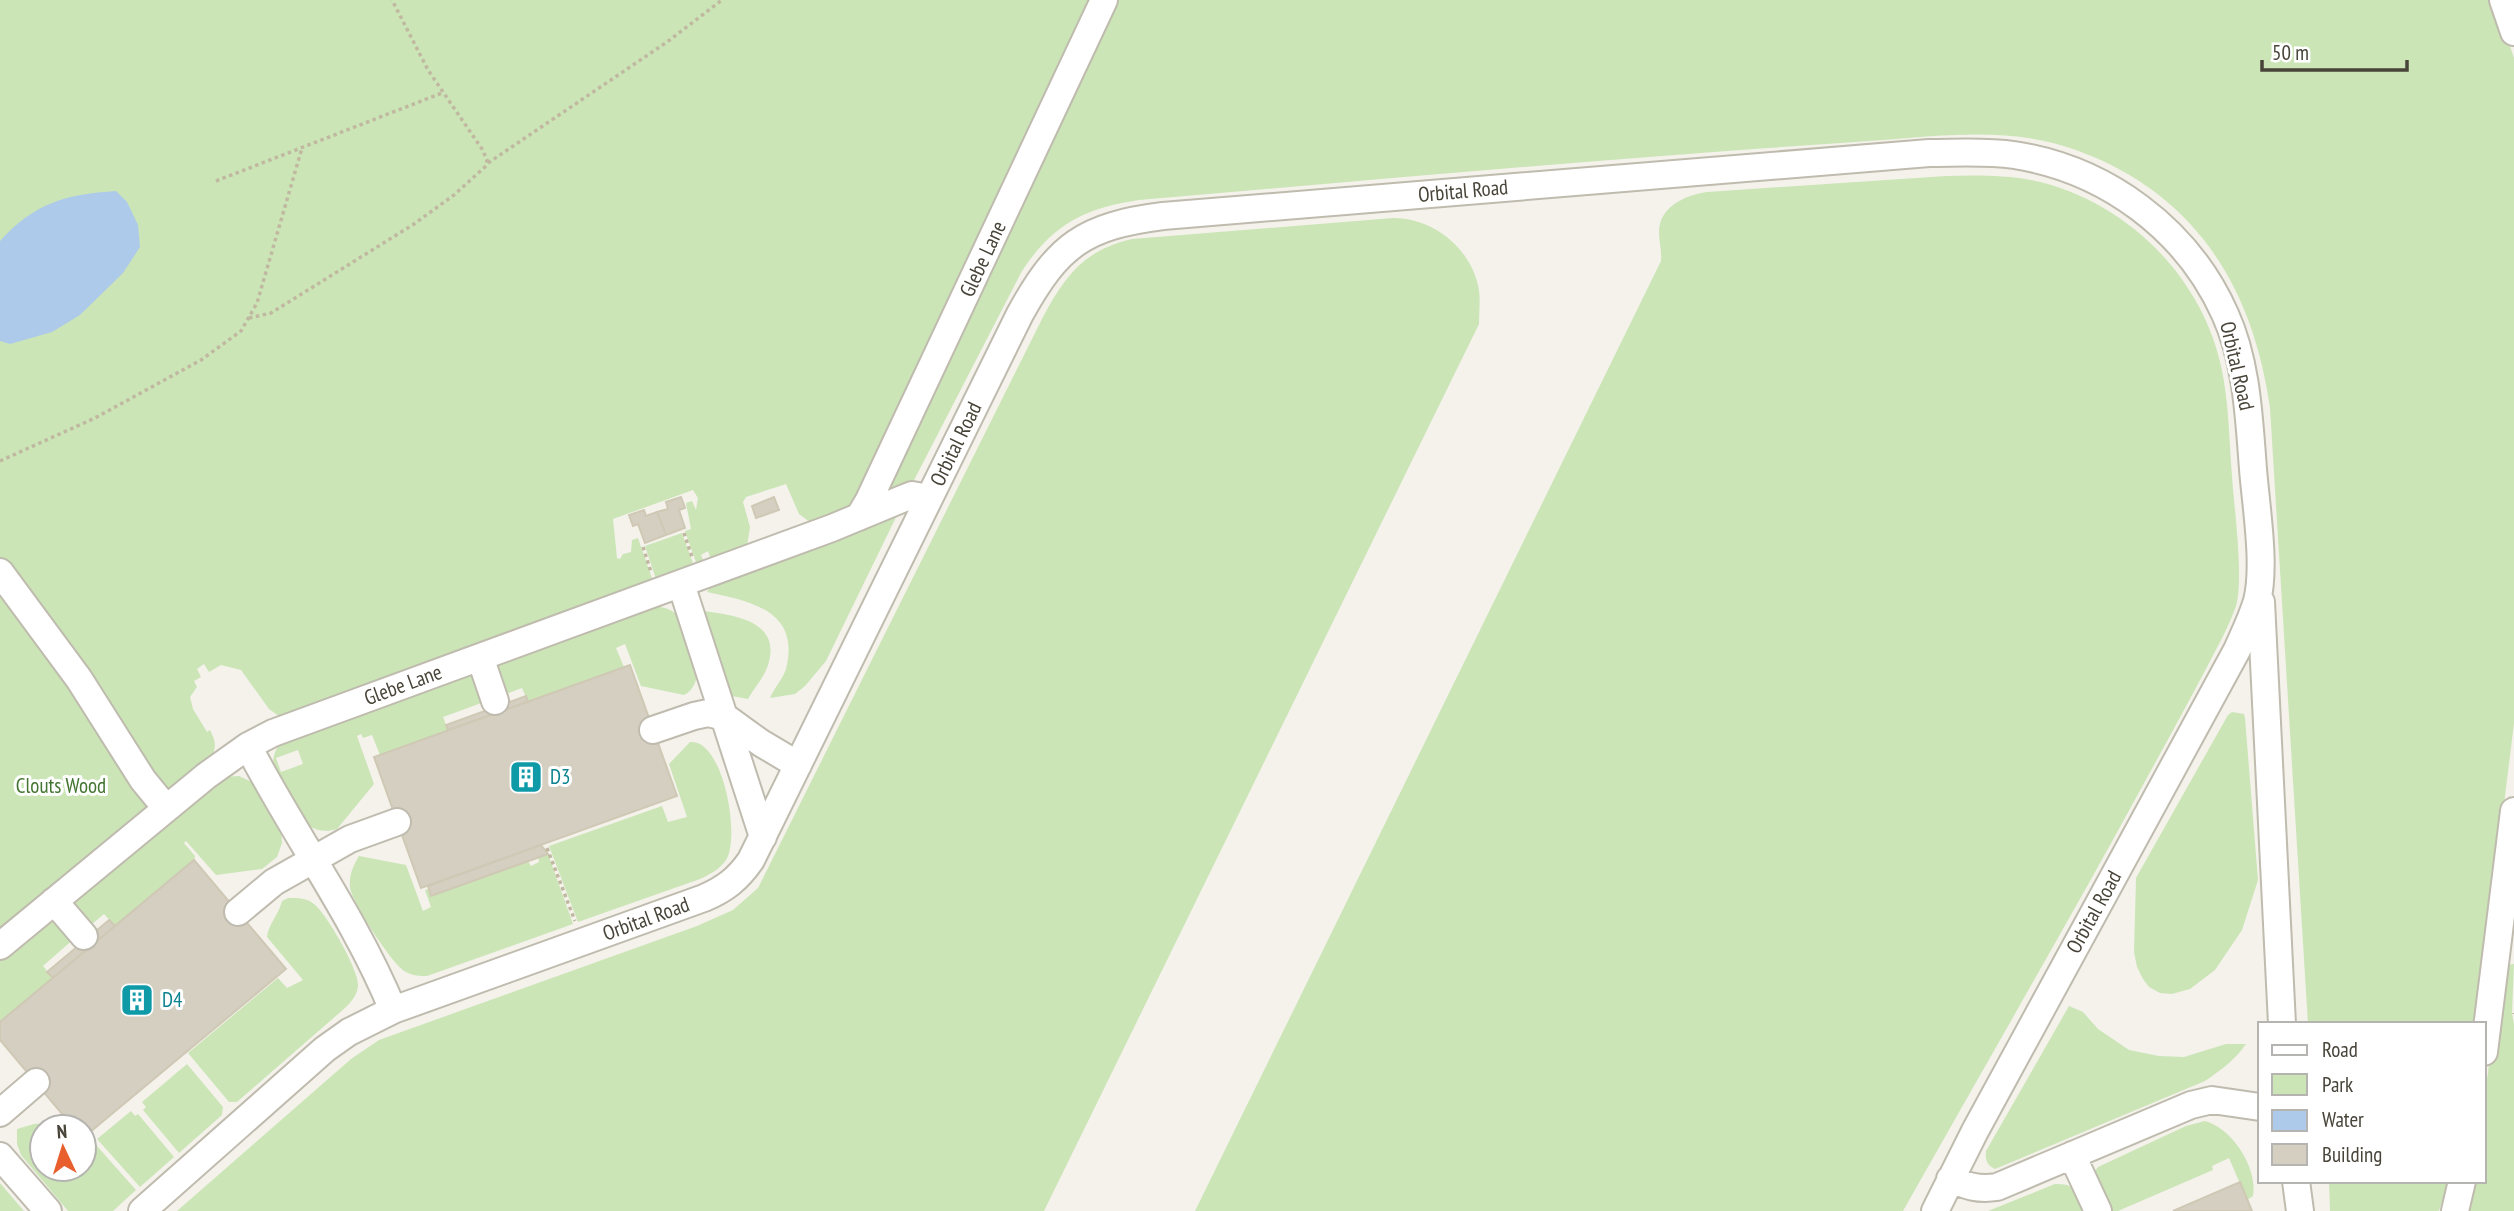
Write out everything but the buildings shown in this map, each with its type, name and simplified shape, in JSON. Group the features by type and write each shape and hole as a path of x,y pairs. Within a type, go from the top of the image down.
{"street":[{"name":"Glebe Lane","path":"859,517 1104,0"},
{"path":"2503,0 2514,32"},
{"name":"Orbital Road","path":"142,1211 325,1049 349,1032 393,1010 725,889 746,867 763,837 1034,287 1049,267 1079,239 1117,223 1163,216 1609,190 1929,153 2013,155 2058,165 2102,184 2142,208 2177,240 2194,261 2226,315 2236,347 2247,404 2260,562 2258,599 2237,650 1935,1211"},
{"name":"Glebe Lane","path":"0,946 166,808 226,760 248,746 293,725 681,584 912,495 929,498"},
{"path":"2260,562 2283,1022"},
{"path":"0,572 79,679 143,780 166,808"},
{"path":"681,584 763,837"},
{"path":"480,657 495,701"},
{"path":"653,730 708,713 725,717 798,765"},
{"path":"248,746 370,960 393,1010"},
{"path":"2486,1043 2505,954 2514,811"},
{"path":"238,912 274,882 350,839 397,822"},
{"path":"54,901 84,936"},
{"path":"0,1113 36,1082"},
{"path":"1950,1179 1969,1187 1997,1187 2191,1105 2211,1100 2258,1107"},
{"path":"2072,1155 2098,1211"},
{"path":"0,1156 48,1211"},
{"path":"2296,1183 2300,1211"},
{"path":"2455,1211 2462,1183"}],"path":[{"path":"392,0 423,60 482,149 487,164"},
{"path":"250,318 271,313 414,224 480,174 487,164 667,42 722,0"},
{"path":"216,181 443,92"},
{"path":"0,461 95,418 201,360 242,331 257,303 302,148"},
{"path":"547,848 583,942"}],"green space":[{"name":"Clouts Wood","path":"0,0 1099,0 857,506 811,523 799,514 786,484 746,497 743,502 750,527 747,546 712,563 708,551 701,555 705,565 698,568 685,531 691,529 686,503 692,501 696,510 698,498 693,490 613,519 617,558 620,559 623,554 631,552 632,540 638,538 654,584 283,719 269,709 241,670 221,665 209,672 204,664 197,669 201,677 194,681 197,687 190,697 193,709 207,732 210,730 214,738 215,748 210,760 0,936"},
{"path":"1109,0 2494,0 2514,58 2514,723 2477,1022 2308,1022 2270,408 2262,364 2233,285 2211,250 2185,219 2154,191 2118,168 2076,150 2054,143 2010,136 1942,136 1139,200 1102,208 1058,230 1034,255 1022,271 911,486 879,503"},
{"path":"1946,176 2010,177 2064,189 2096,204 2126,223 2153,245 2176,271 2196,301 2211,332 2224,380 2239,578 2236,606 2200,680 2084,892 1903,1211 1195,1211 1661,261 1660,223 1668,209 1682,199 1707,192"},
{"path":"1408,219 1435,229 1447,237 1467,258 1478,285 1479,324 1044,1211 177,1211 351,1059 379,1040 697,926 733,910 758,888 1043,317 1068,277 1089,258 1101,250 1132,239"},
{"path":"901,507 826,661 795,694 770,698 785,673 789,649 786,633 779,621 754,605 707,592 712,585"},
{"path":"682,533 695,569 657,582 645,546"},
{"path":"639,608 665,608 686,624 694,645 698,669 692,689 684,695 641,686 625,644 616,648 624,667 528,702 522,688 443,717 448,730 380,755 372,735 363,738 361,734 357,736 374,784 337,829 320,830 306,824 280,790 274,772 274,755 284,739 294,733","holes":["298,750 303,764 281,772 276,758"]},
{"path":"703,611 741,618 762,630 768,639 768,665 748,699 732,696 728,690"},
{"path":"2232,712 2244,714 2245,718 2258,880 2242,930 2215,970 2190,989 2172,994 2160,993 2149,987 2137,967 2134,952 2136,878"},
{"path":"690,742 702,745 712,756 726,791 731,831 726,860 718,869 700,879 578,922 549,846 662,806 668,822 687,817 669,764"},
{"path":"239,776 256,784 281,829 282,843 277,857 262,869 216,875 186,841 184,843 195,856 194,860 115,926 104,914 86,929 73,906 77,896 221,777"},
{"path":"548,854 573,924 427,976 406,972 392,958 365,918 350,887 352,871 359,856 406,865 423,911 431,907 425,890 429,889 431,895 528,861 531,866 539,862 538,857"},
{"path":"288,898 311,902 326,918 353,967 357,978 357,992 345,1008 237,1102 229,1102 188,1053 278,978 287,988 303,980 267,937 282,901"},
{"path":"48,922 59,923 76,937 43,966 53,978 0,1022 0,957"},
{"path":"2514,964 2514,1211 2462,1211 2469,1183 2486,1183 2486,1088 2502,966"},
{"path":"2069,1006 2083,1012 2098,1029 2129,1050 2159,1056 2184,1057 2226,1044 2246,1044 2232,1060 2205,1081 1995,1169 1987,1162 1986,1151"},
{"path":"187,1064 223,1107 222,1115 179,1153 143,1110 146,1107 142,1102"},
{"path":"131,1111 135,1116 138,1114 174,1157 140,1187 98,1138"},
{"path":"2205,1121 2225,1132 2241,1151 2251,1173 2253,1196 2247,1200 2229,1158 2212,1166 2213,1170 2118,1211 2107,1211 2092,1175 2098,1167 2186,1126"},
{"path":"28,1126 28,1163 17,1144 17,1129"},
{"path":"98,1147 136,1190 113,1211 68,1211 44,1183 98,1183"},
{"path":"0,1183 24,1211 0,1211"},
{"path":"2329,1183 2447,1183 2439,1211 2330,1211"},
{"path":"2055,1184 2068,1185 2077,1191 2089,1211 1988,1211"}],"water":[{"path":"116,191 127,202 138,225 140,247 123,273 80,315 52,332 10,344 0,341 0,241 26,218 52,203 82,195"}],"place":[{"name":"D3","path":"526,777"},
{"name":"D4","path":"137,1000"}]}
